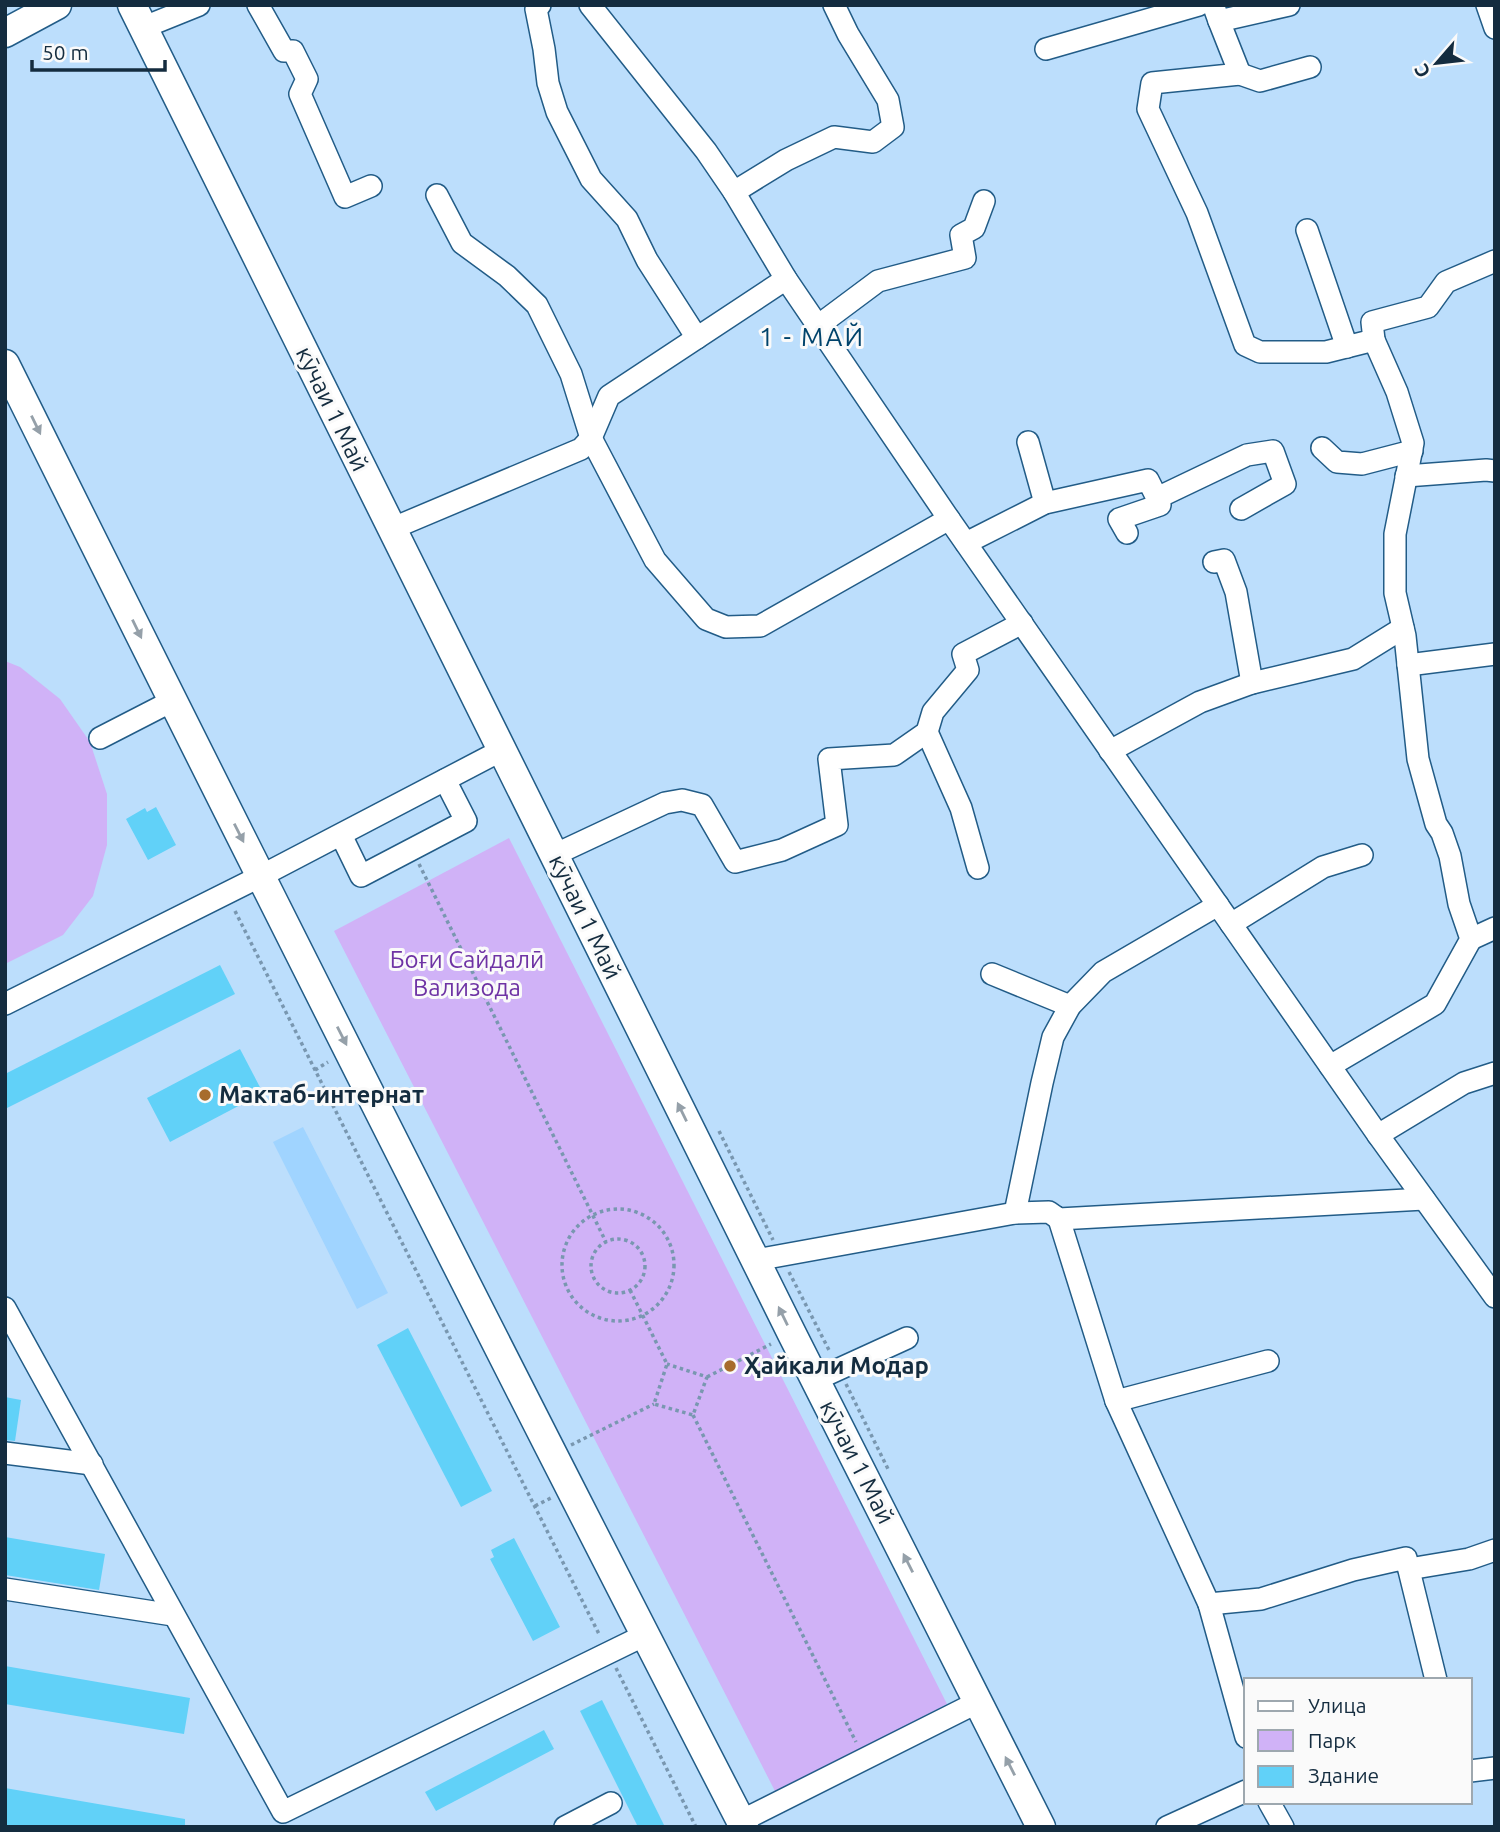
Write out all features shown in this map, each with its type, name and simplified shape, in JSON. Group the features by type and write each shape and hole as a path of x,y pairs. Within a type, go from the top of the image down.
{"main road":[{"path":"5,33 57,5"},
{"name":"кӯчаи 1 Май","path":"135,15 554,855 768,1258 792,1334 827,1375 978,1702 1041,1827"},
{"path":"5,364 172,701 742,1824"}],"street":[{"path":"135,15 199,5"},
{"path":"258,5 284,51 293,51 306,79 300,94 345,197 371,186"},
{"path":"540,5 536,9 548,83 557,112 591,180 627,219 647,260 697,338"},
{"path":"590,5 706,151 786,279 949,519 1378,1135 1495,1297"},
{"path":"734,192 786,160 834,137 873,142 893,127 888,100 848,34 834,5"},
{"path":"1046,49 1199,5"},
{"path":"1240,74 1216,13 1289,5"},
{"path":"1487,5 1495,28"},
{"path":"1310,67 1260,81 1240,74 1152,83 1149,109 1197,213 1245,345 1260,352 1326,352 1374,340"},
{"path":"437,195 462,243 506,276 537,305 571,374 591,438 655,560 706,619 726,627 760,626 949,519"},
{"path":"819,325 878,281 965,258 961,235 974,228 984,201"},
{"path":"1307,230 1347,347"},
{"path":"1471,939 1459,904 1450,856 1436,824 1418,758 1403,628 1395,593 1395,534 1413,443 1397,392 1374,340 1372,322 1428,307 1446,282 1495,261"},
{"path":"391,529 581,449 591,438 608,396 786,279"},
{"path":"1028,442 1045,503"},
{"path":"1322,448 1337,462 1362,464 1412,451"},
{"path":"1157,498 1247,455 1273,451 1285,484 1241,509"},
{"path":"1406,476 1495,471"},
{"path":"966,543 1045,503 1148,480 1160,505 1119,519 1127,533"},
{"path":"1214,562 1224,560 1236,592 1252,683"},
{"path":"554,855 665,803 682,800 702,805 735,862 782,850 837,825 830,759 894,755 927,732 933,712 968,670 963,654 1021,623"},
{"path":"1110,751 1200,702 1252,683 1353,659 1403,628"},
{"path":"1408,665 1495,654"},
{"path":"100,738 172,701"},
{"path":"927,732 961,808 978,867"},
{"path":"5,1004 226,894 502,750"},
{"path":"341,835 361,876 466,821 445,780"},
{"path":"1231,924 1323,867 1362,855"},
{"path":"1015,1213 1053,1037 1070,1006 1103,972 1218,905"},
{"path":"1330,1066 1436,1004 1471,939 1495,928"},
{"path":"992,974 1070,1006"},
{"path":"1378,1135 1464,1083 1495,1073"},
{"path":"1059,1219 1424,1199"},
{"path":"768,1258 1015,1213 1049,1212 1059,1219 1116,1401 1209,1604 1244,1730"},
{"path":"5,1308 12,1331 92,1464 286,1819 645,1635"},
{"path":"827,1375 906,1339"},
{"path":"1116,1401 1268,1361"},
{"path":"5,1453 92,1464"},
{"path":"1409,1569 1469,1559 1495,1550"},
{"path":"1209,1604 1261,1599 1353,1570 1406,1558 1436,1678"},
{"path":"5,1589 173,1615"},
{"path":"742,1824 864,1758 978,1702"},
{"path":"1472,1772 1495,1768"},
{"path":"1167,1827 1244,1792"},
{"path":"565,1827 611,1803"},
{"path":"1270,1804 1283,1827"}],"path":[{"path":"412,849 606,1242"},
{"path":"226,894 696,1827"},
{"path":"719,1131 768,1258 827,1375 892,1478"},
{"path":"617,1209 642,1214 661,1230 668,1241 674,1265 673,1278 662,1300 643,1316 618,1322 594,1317 574,1301 567,1290 563,1279 563,1253 567,1241 582,1222 593,1215 617,1209"},
{"path":"622,1239 637,1247 642,1254 645,1270 637,1285 630,1290 622,1293 606,1290 594,1278 594,1253 606,1242 622,1239"},
{"path":"630,1290 667,1364 654,1404"},
{"path":"792,1334 707,1377 693,1415 864,1758"},
{"path":"667,1364 707,1377"},
{"path":"553,1454 654,1404 693,1415"}],"shaded area":[{"path":"303,1127 388,1293 357,1309 273,1142"}],"green space":[{"path":"5,661 20,667 60,699 90,742 107,794 107,845 93,896 63,935 5,964"},
{"name":"Боғи Сайдалӣ Вализода","path":"509,838 947,1704 776,1793 334,931"}],"building":[{"path":"156,807 176,845 148,860 126,819 145,808 147,812"},
{"path":"220,965 235,994 5,1109 5,1074"},
{"name":"Мактаб-интернат","path":"240,1049 263,1093 170,1142 147,1098"},
{"path":"408,1328 492,1491 461,1507 377,1345"},
{"path":"5,1397 21,1400 15,1441 5,1440"},
{"path":"5,1537 105,1554 99,1590 5,1575"},
{"path":"514,1538 560,1627 533,1641 490,1559 494,1557 491,1550"},
{"path":"5,1666 190,1698 184,1734 5,1704"},
{"path":"602,1700 665,1827 638,1827 580,1711"},
{"path":"544,1730 554,1749 436,1811 425,1792"},
{"path":"5,1788 185,1819 185,1827 5,1827"}],"place":[{"name":"Мактаб-интернат","path":"205,1095"},
{"name":"Ҳайкали Модар","path":"730,1366"}],"district":[{"name":"1 - МАЙ","path":"812,337"}]}
